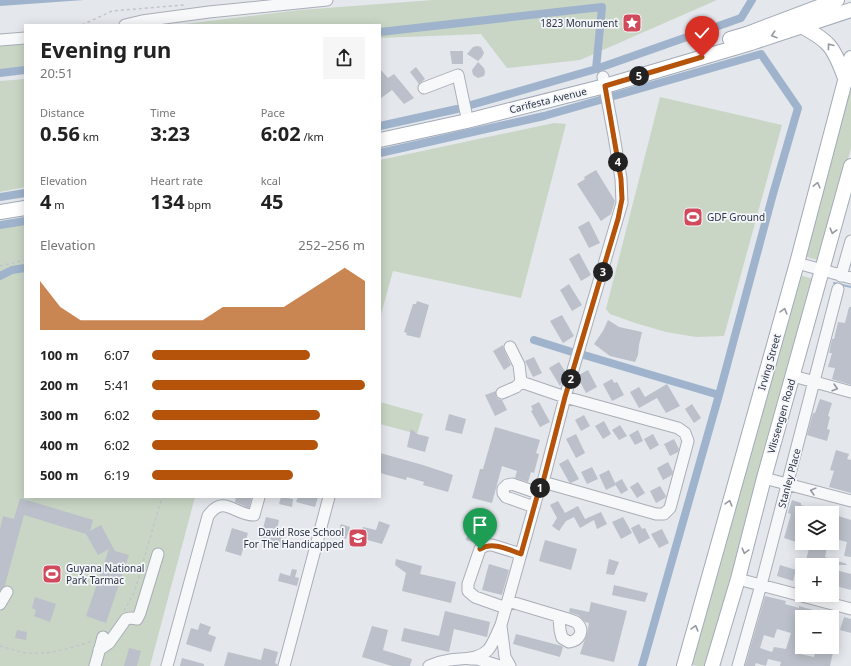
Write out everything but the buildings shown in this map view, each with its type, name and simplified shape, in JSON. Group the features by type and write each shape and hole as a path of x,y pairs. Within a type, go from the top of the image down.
{"main road":[{"name":"Carifesta Avenue","path":"381,132 464,107 606,90 837,0"},
{"name":"Carifesta Avenue","path":"381,140 606,90 851,10"},
{"path":"801,26 827,41 838,58 845,78"},
{"name":"Irving Street","path":"684,666 797,263 851,58"},
{"name":"Vlissengen Road","path":"712,666 738,579 764,478 824,271 850,173"},
{"path":"0,204 24,200"},
{"path":"0,212 24,208"}],"street":[{"path":"129,24 209,12 327,0"},
{"path":"0,40 24,38"},
{"path":"424,88 458,74 464,107"},
{"path":"466,659 480,656 487,650 501,625 534,506 543,482 565,397 622,203 621,179 606,90"},
{"path":"797,263 844,276 851,241"},
{"name":"Stanley Place","path":"738,666 761,584 838,289"},
{"path":"502,393 516,387 521,382 520,366 510,347"},
{"path":"793,376 851,392"},
{"path":"521,382 565,397 678,428 685,433 687,437 688,444 670,508 664,514 650,512 543,482"},
{"path":"764,478 851,501"},
{"path":"534,506 506,497 503,493 503,489 509,484 538,493"},
{"path":"167,666 208,516 213,509 230,502 248,516 254,516 259,498"},
{"path":"284,666 329,498"},
{"path":"521,554 492,545 483,547 478,552 469,581 468,588 470,594 475,597 559,617"},
{"path":"99,650 109,643 126,619 137,619 158,554"},
{"path":"738,579 851,609"},
{"path":"0,604 6,592"},
{"path":"501,625 505,657 510,666"},
{"path":"95,666 103,637"},
{"path":"429,666 443,661 466,659 477,659 500,666"}],"path":[{"path":"0,266 24,260"},
{"path":"123,613 134,594 162,498"},
{"path":"0,646 26,653 44,654 70,649 103,637"}],"green space":[{"path":"433,0 717,0 580,60 507,68 481,34 381,38 381,24 184,24 300,10"},
{"path":"24,40 24,73 0,75 0,42"},
{"path":"24,79 24,187 0,192 0,81"},
{"path":"851,86 851,148 820,261 804,256"},
{"name":"GDF Ground","path":"660,97 782,125 724,336 696,337 666,332 610,314 606,309"},
{"path":"554,123 566,124 521,298 393,271 381,314 381,160"},
{"path":"24,222 24,498 195,498 150,666 0,666 0,227"},
{"path":"799,275 814,279 706,666 697,666 690,664"},
{"path":"381,402 423,414 417,434 381,424"}],"water":[{"path":"0,0 84,0 0,6"}],"waterway":[{"path":"381,126 457,109 596,69 741,18 752,0"},
{"path":"381,32 602,7 596,69"},
{"path":"381,153 544,116 761,54 798,108 773,194 719,395"},
{"path":"0,73 24,70"},
{"path":"0,197 24,193"},
{"path":"0,225 24,221"},
{"path":"0,276 12,270 24,268"},
{"path":"834,283 851,287"},
{"path":"534,340 572,352"},
{"path":"584,355 719,395 642,666"}],"place":[{"name":"1823 Monument","path":"632,23"},
{"name":"GDF Ground","path":"693,217"},
{"name":"David Rose School For The Handicapped","path":"358,538"},
{"name":"Guyana National Park Tarmac","path":"52,574"}],"route":[{"path":"480,549 486,545 492,545 521,554 538,493 543,482 565,397 618,219 622,203 621,179 605,86 702,57"}]}
